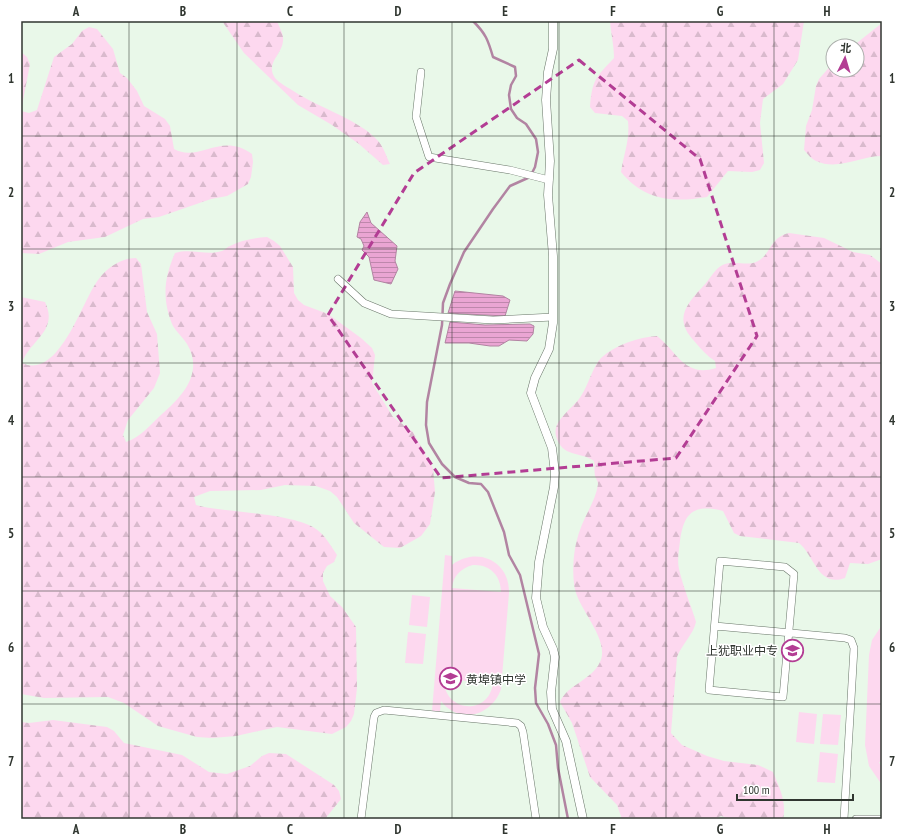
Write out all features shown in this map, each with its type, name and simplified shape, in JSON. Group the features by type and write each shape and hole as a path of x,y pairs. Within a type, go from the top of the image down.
{"street":[{"path":"553,21 553,49 548,72 546,95 553,256 553,317 551,341 535,378 532,393 537,411 548,433 555,468 554,487 539,562 536,598 541,620 553,649 554,657 551,696 552,708 566,741 583,819"},
{"path":"421,72 416,117 429,158 510,170 549,180"},
{"path":"338,279 364,303 391,314 494,320 553,317"},
{"path":"720,561 785,567 794,574 783,697 710,690 715,626 720,561"},
{"path":"715,626 845,638 851,640 854,648 844,819"},
{"path":"361,819 374,717 376,713 384,710 517,723 521,726 523,732 536,819"},
{"path":"856,819 882,819"}],"highlighted area":[{"path":"579,60 700,159 757,336 676,458 441,478 328,315 414,173"}],"green space":[{"path":"222,21 277,21 283,38 282,46 272,68 272,73 275,78 305,98 362,127 381,144 390,164 383,165 359,144 332,125 298,105 244,53"},
{"path":"610,21 804,21 798,60 783,84 763,99 760,123 764,163 760,170 752,172 728,171 707,197 694,199 670,199 649,194 639,189 630,181 621,172 627,140 628,121 622,116 595,113 590,107 592,91 596,80 614,58"},
{"path":"882,23 882,156 841,164 824,164 816,161 804,150 806,126 812,110 816,86 819,79 825,72 825,78 865,78 865,38 863,38"},
{"path":"89,27 97,29 113,49 120,73 127,78 137,91 144,106 165,119 170,126 174,149 183,152 192,152 230,145 241,148 252,154 253,162 251,177 248,184 227,196 211,199 159,217 143,219 105,237 68,242 39,254 21,253 21,111 29,113 37,110 54,57 72,44 82,31"},
{"path":"21,52 27,57 30,64 21,111"},
{"path":"789,233 824,238 853,252 870,255 882,264 882,559 868,564 850,563 845,578 836,580 829,578 818,569 799,543 740,536 734,533 723,511 705,509 692,512 684,523 678,562 696,622 695,627 677,657 671,733 682,745 707,756 724,761 758,765 773,772 783,801 783,819 732,819 721,816 714,819 622,819 617,805 590,777 572,723 560,702 568,691 586,678 596,668 600,662 602,653 601,643 576,593 573,577 573,563 576,543 582,524 597,490 598,484 595,476 594,461 562,448 556,436 557,425 564,414 578,401 595,366 601,358 613,349 628,342 657,336 689,366 696,369 705,370 716,368 715,361 697,345 684,326 683,318 688,305 719,267 729,263 754,263 763,258 778,238"},
{"path":"267,237 280,246 293,267 294,293 298,300 304,305 328,314 372,348 375,355 372,383 393,417 413,432 433,468 435,492 430,524 421,536 400,548 384,547 354,523 337,497 330,491 316,486 285,485 261,490 210,491 194,497 196,505 204,507 262,514 307,524 319,531 328,541 337,555 334,562 327,566 323,573 323,581 330,596 342,607 356,627 357,688 354,714 351,721 346,727 332,734 277,727 236,736 212,738 197,737 158,726 124,703 108,697 44,698 21,694 21,297 45,302 48,312 46,328 26,355 22,363 35,365 47,361 67,338 90,293 108,269 119,262 130,258 136,258 141,264 147,312 157,334 160,373 154,388 128,420 123,435 126,442 141,434 170,407 184,391 192,374 192,354 185,341 172,324 167,305 166,288 168,271 175,253 187,251 211,253 223,251 229,246 243,241"},
{"path":"445,555 452,556 452,565 462,559 472,557 481,557 490,560 498,565 504,572 508,582 509,593 501,689 497,698 490,706 483,711 474,714 466,715 457,713 448,708 441,701 440,712 432,711","holes":["473,565 484,566 493,572 499,580 501,592 452,588 458,573 461,570","444,679 493,683 490,694 484,701 475,705 467,706 458,704 451,698 446,690"]},
{"path":"412,595 430,597 427,627 409,625"},
{"path":"882,625 882,762 879,762 882,768 882,785 869,766 865,745 869,655 872,640"},
{"path":"408,632 426,634 423,664 405,663"},
{"path":"799,712 817,714 814,744 796,742"},
{"path":"823,714 841,715 838,745 820,744"},
{"path":"53,720 107,727 114,731 124,743 182,755 209,772 227,774 250,766 262,756 269,753 286,754 334,785 339,791 341,799 325,819 21,819 21,722 29,723"},
{"path":"820,752 838,754 835,783 817,782"}],"shaded area":[{"path":"367,212 371,223 397,246 395,261 398,269 391,284 374,280 369,257 362,250 364,246 361,239 357,237 360,222"},
{"path":"455,291 503,296 510,300 505,316 448,313"},
{"path":"450,322 485,325 530,324 534,326 533,334 527,341 509,340 499,346 490,346 469,343 445,343"}],"waterway":[{"path":"473,21 486,38 493,57 515,67 516,76 511,85 509,95 511,109 517,118 526,124 536,139 538,152 535,167 530,177 510,186 464,252 450,284 443,303 442,325 427,402 426,425 429,443 442,464 455,477 469,483 481,484 488,492 504,532 509,555 520,575 539,654 535,688 536,703 548,724 556,745 558,768 568,819"}],"place":[{"name":"上犹职业中专","path":"793,650"},
{"name":"黄埠镇中学","path":"450,679"}]}
